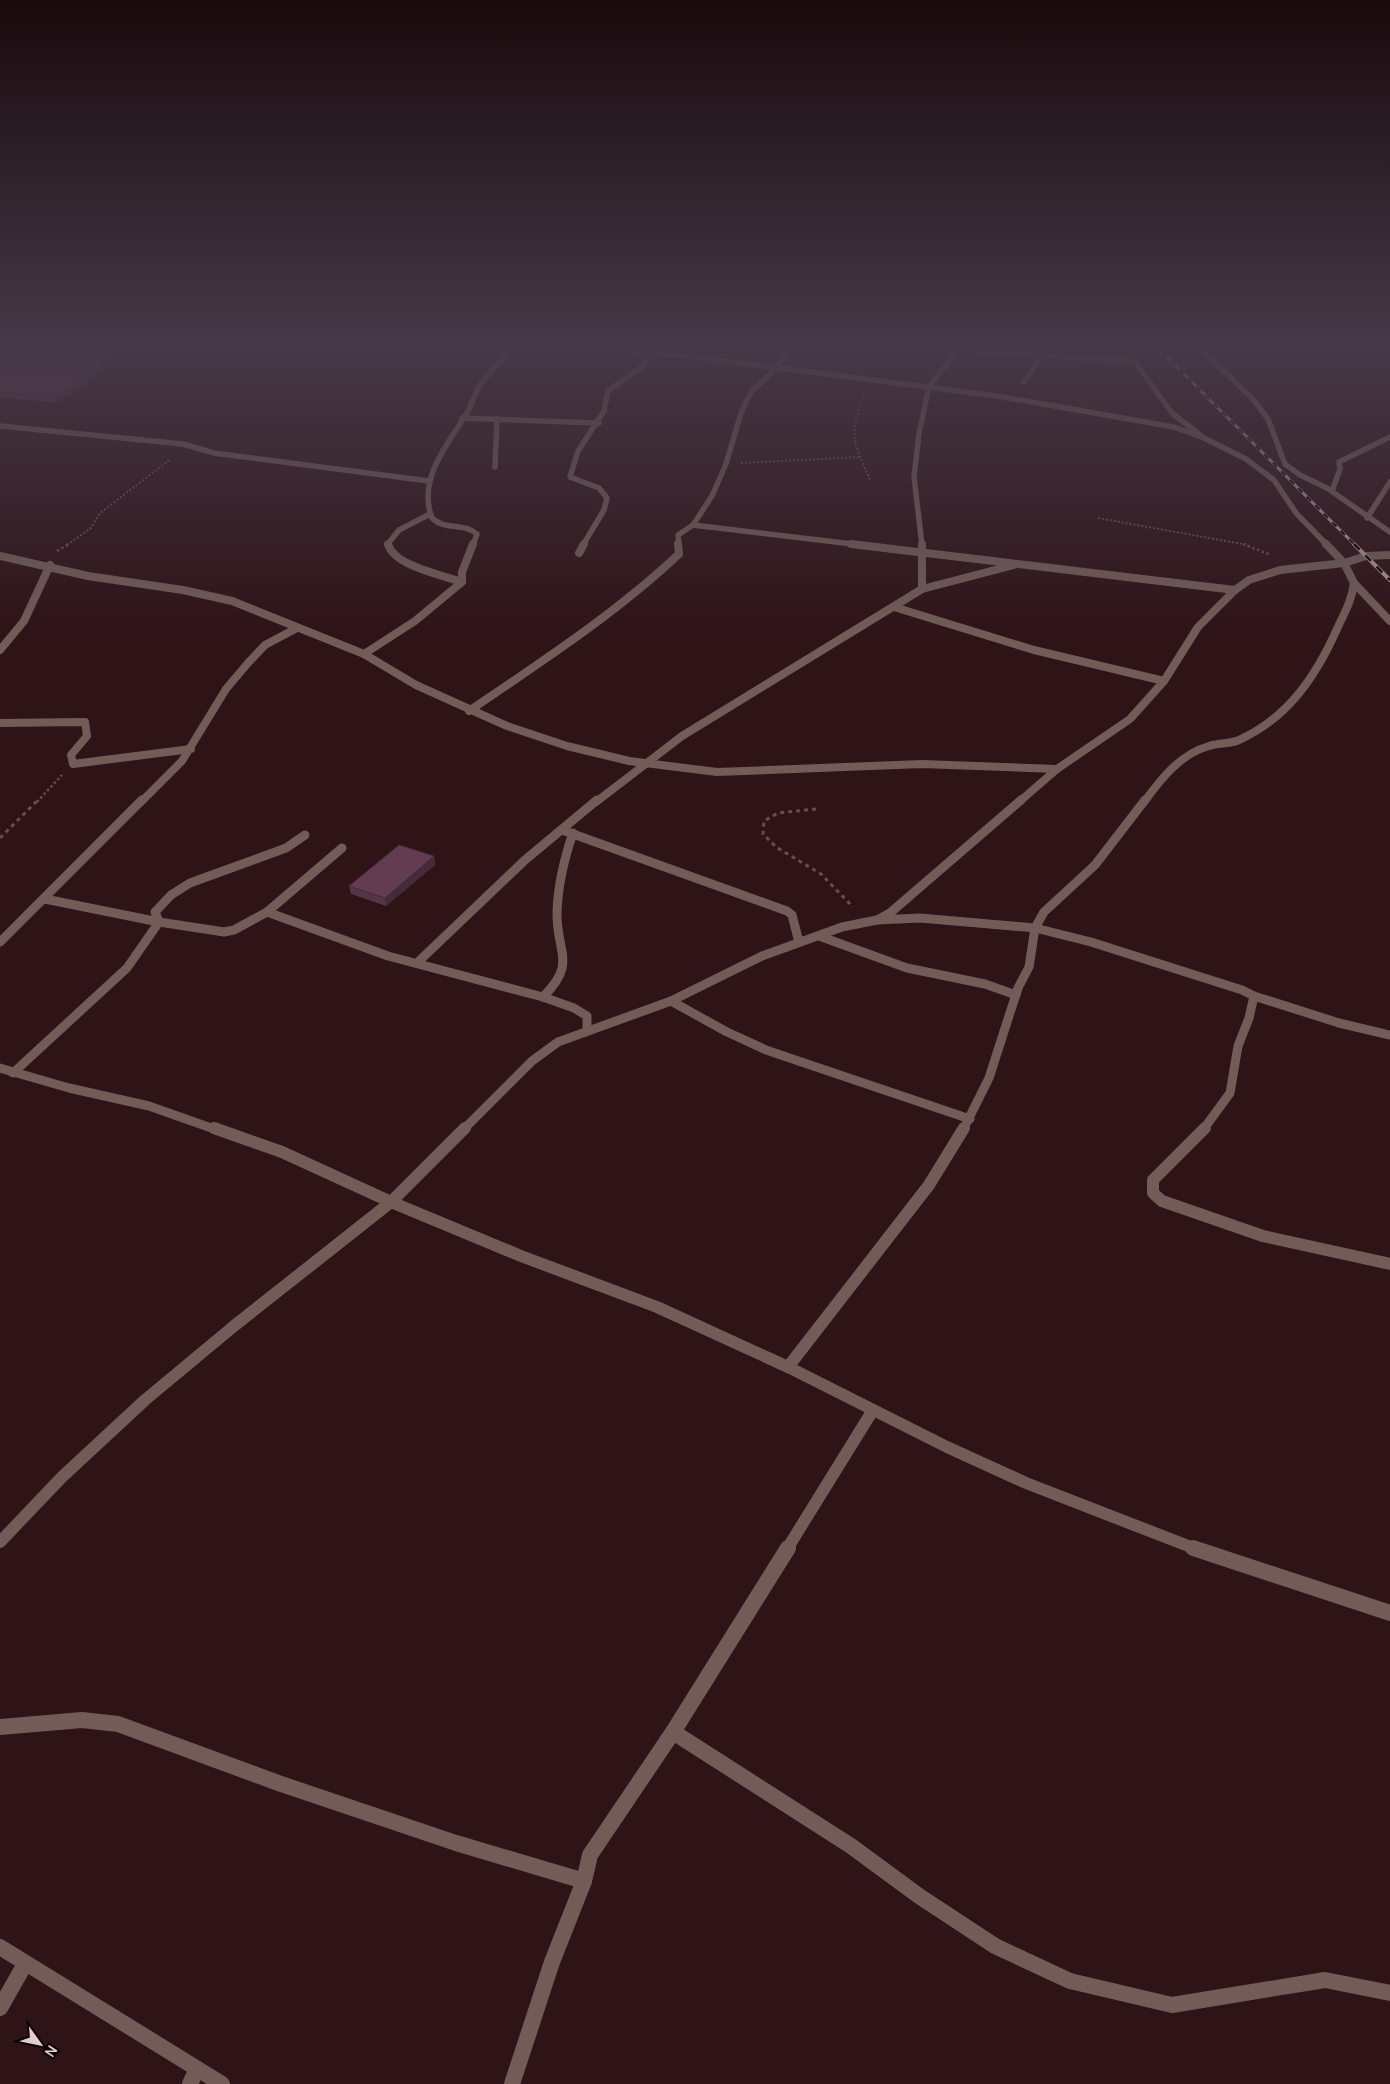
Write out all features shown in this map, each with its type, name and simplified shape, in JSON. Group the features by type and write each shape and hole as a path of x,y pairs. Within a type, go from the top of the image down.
{"street":[{"path":"146,441 191,446 214,453 429,481"},
{"path":"450,441 429,481 430,514 436,522 471,528 477,534 462,572 462,582"},
{"path":"495,467 496,441"},
{"path":"580,553 585,539 604,509 607,498 599,488 570,477 572,458 585,441"},
{"path":"469,711 580,635 648,583 674,560 679,554 678,535 693,525 712,496 726,464 733,441"},
{"path":"918,441 914,477 923,553 922,589"},
{"path":"1211,441 1246,459 1274,480 1296,513 1344,563 1354,583 1390,621"},
{"path":"1276,441 1285,464 1300,475 1332,491 1367,518 1390,532"},
{"path":"1332,491 1340,469 1339,462 1344,458 1364,451 1378,441"},
{"path":"1367,518 1390,482"},
{"path":"430,514 413,522 388,539 387,545 390,552 401,560 462,582"},
{"path":"693,525 1235,590"},
{"path":"0,556 47,564 99,578 211,594 364,654 388,671 469,711 545,741 644,763 726,772 903,764 1057,768"},
{"path":"872,921 902,905 925,886 1057,768 1130,719 1164,681 1198,627 1235,590 1262,575 1286,569 1344,563 1366,556 1390,556"},
{"path":"0,650 24,621 47,564"},
{"path":"417,963 518,866 644,763 755,690 922,589 1020,564"},
{"path":"364,654 415,621 462,582"},
{"path":"788,1367 929,1185 970,1119 990,1078 1016,995 1029,967 1035,928 1044,912 1095,865 1162,778 1184,758 1208,746 1237,741 1254,732 1285,709 1318,668 1334,639 1352,597 1354,583"},
{"path":"894,607 1034,650 1164,681"},
{"path":"0,942 45,899 191,749 213,708 248,662 265,645 297,628"},
{"path":"0,723 86,722 88,732 84,744 70,755 73,764 191,749"},
{"path":"562,830 573,832 787,910 792,915 799,942"},
{"path":"543,998 558,982 564,966 557,912 563,862 573,832"},
{"path":"159,922 155,912 171,895 190,883 286,848 305,835"},
{"path":"45,899 159,922 224,932 234,930 267,912 342,848"},
{"path":"267,912 352,944 574,1008 587,1016 587,1031"},
{"path":"0,1542 62,1477 145,1400 234,1326 391,1202 532,1061 558,1042 671,1001 762,956 799,942 842,927 872,921 920,918 1035,928 1107,947 1339,1023 1390,1035"},
{"path":"13,1073 127,968 159,922"},
{"path":"819,936 907,968 985,984 1016,995"},
{"path":"1254,996 1249,1018 1238,1046 1230,1093 1199,1135 1153,1180 1153,1193 1162,1201 1263,1236 1390,1264"},
{"path":"671,1001 727,1032 766,1050 970,1119"},
{"path":"0,1068 13,1073 149,1106 282,1152 391,1202 522,1256 657,1307 788,1367 947,1447 1035,1487 1176,1542 1390,1613"},
{"path":"512,2084 552,1962 584,1881 590,1855 673,1732 873,1410"},
{"path":"0,1727 82,1720 118,1724 235,1768 456,1843 584,1881"},
{"path":"673,1732 851,1846 919,1896 995,1946 1070,1980 1172,2005 1325,1980 1390,1993"},
{"path":"0,1947 193,2076 222,2084"},
{"path":"0,2008 25,1964"}],"path":[{"path":"857,441 860,457 870,480"},
{"path":"47,564 60,549 91,528 100,513 130,492 168,461 191,446"},
{"path":"726,464 860,457"},
{"path":"1098,518 1156,529 1183,531 1248,545 1267,552 1286,569"},
{"path":"0,838 14,826 73,764"},
{"path":"816,809 778,813 764,822 763,834 776,846 821,874 872,921"}],"building":[{"path":"399,845 434,856 385,898 349,886"}],"railway":[{"path":"1251,441 1390,580"}]}
